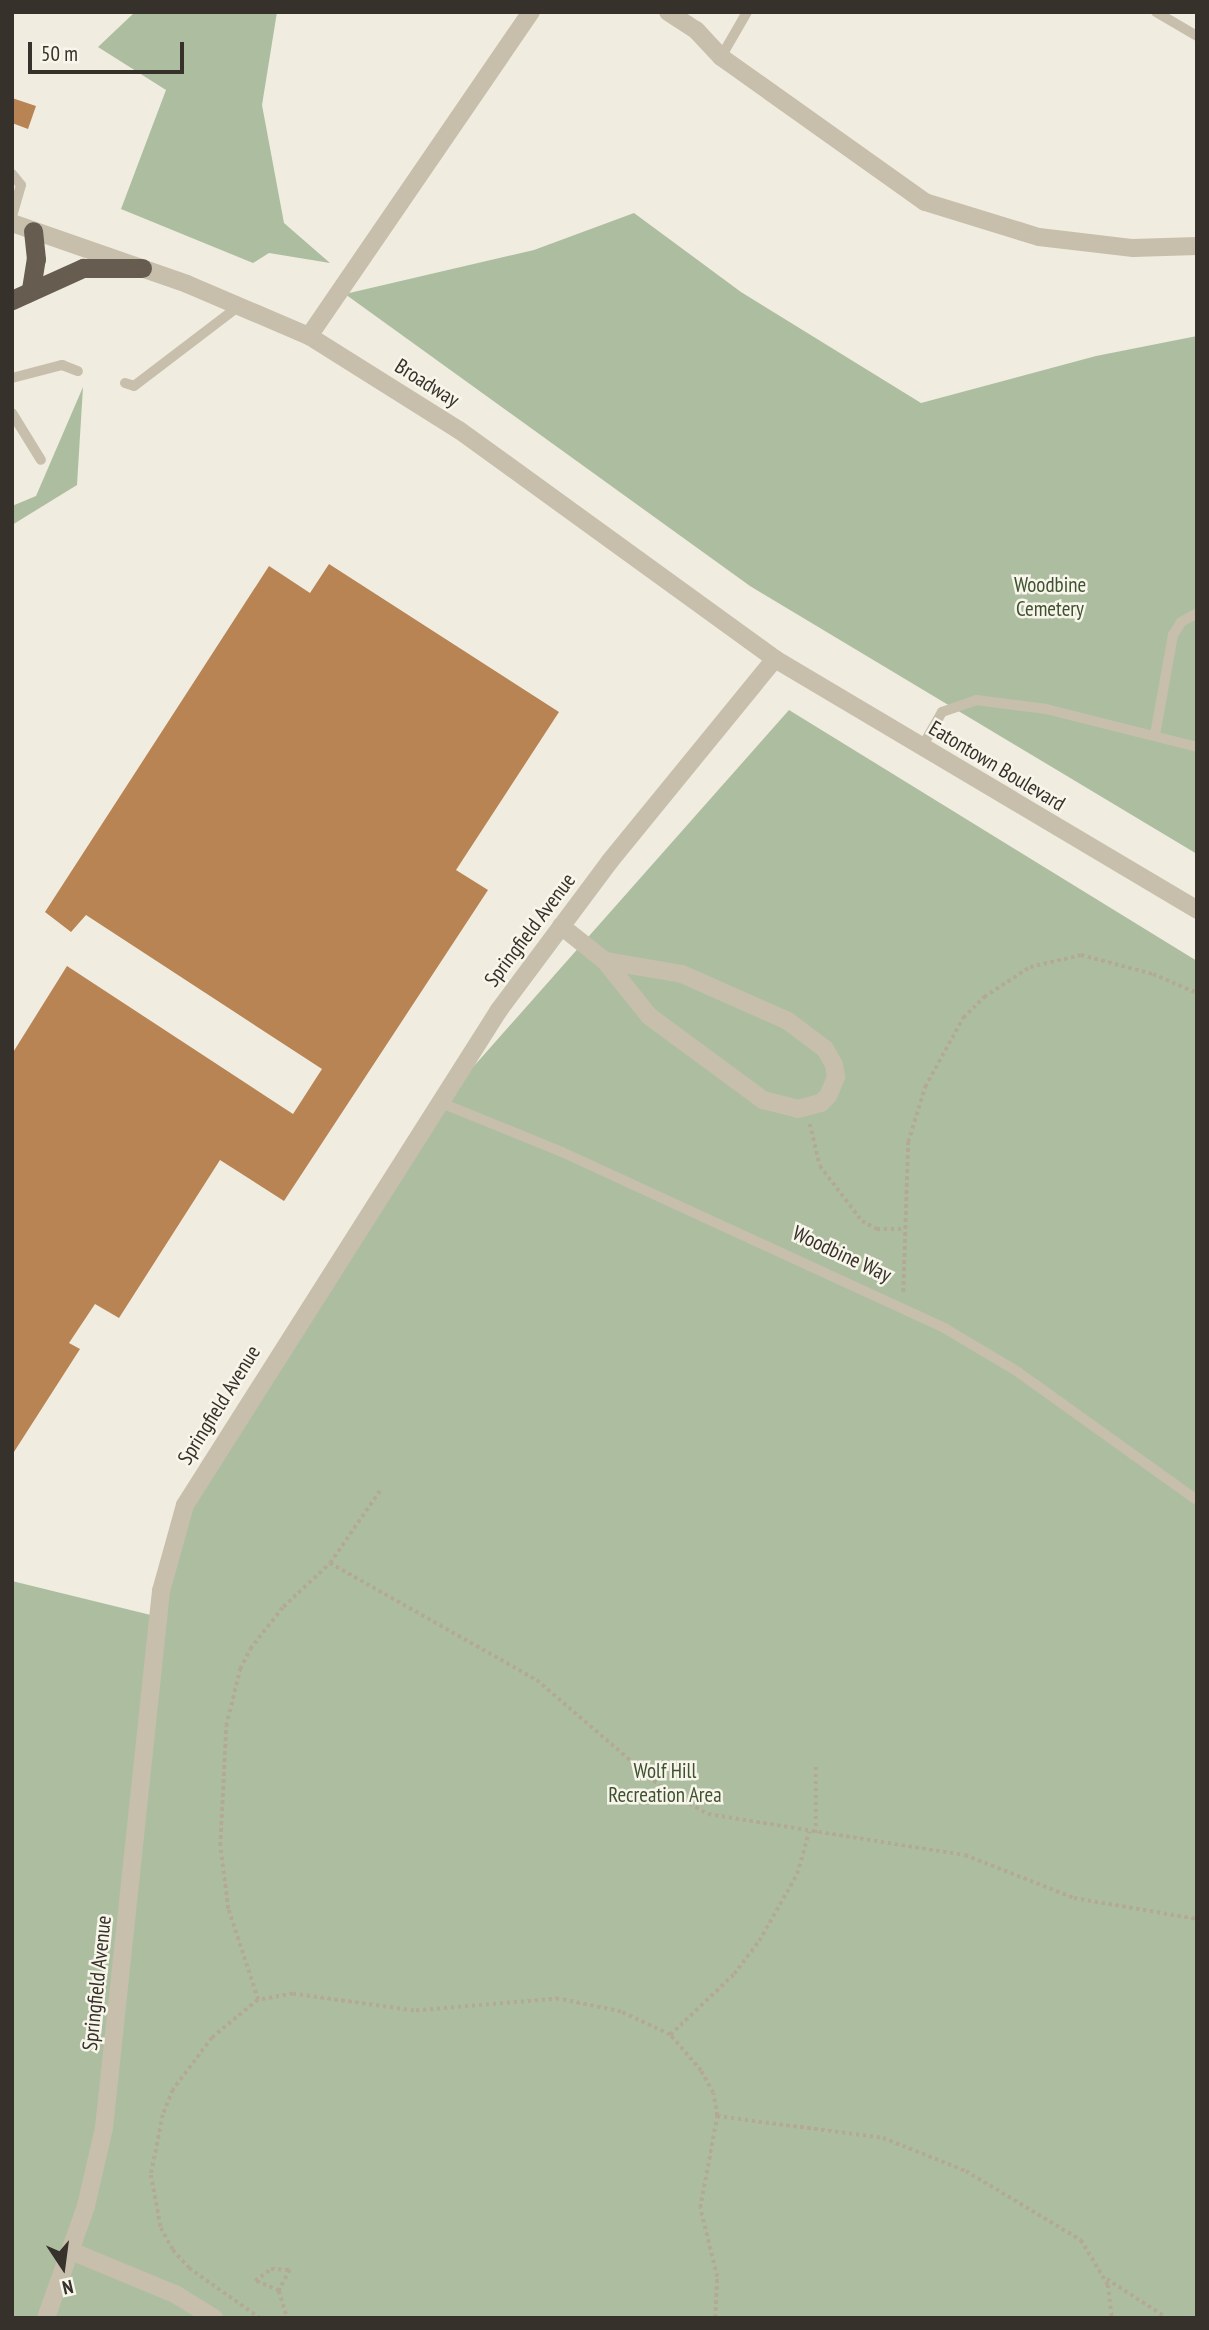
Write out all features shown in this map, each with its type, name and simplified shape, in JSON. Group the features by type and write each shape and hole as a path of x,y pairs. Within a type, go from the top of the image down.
{"highway":[{"path":"32,289 37,259 33,231"},
{"path":"12,300 83,268 142,268"}],"street":[{"path":"309,336 531,12"},
{"path":"668,12 696,30 721,57 925,202 1039,237 1133,248 1197,246"},
{"name":"Broadway","path":"12,223 142,268 309,336 459,430 775,659"},
{"name":"Eatontown Boulevard","path":"775,659 1197,910"},
{"name":"Springfield Avenue","path":"46,2318 71,2251 104,2129 161,1591 172,1540 201,1475 439,1102 561,926 775,659"},
{"path":"561,926 605,961 649,1016 763,1100 807,1108 828,1096 836,1077 825,1049 788,1021 682,974 605,961"},
{"path":"71,2251 175,2294 214,2318"}],"lane":[{"path":"721,57 747,12"},
{"path":"1156,12 1197,36"},
{"path":"12,174 21,185 12,217"},
{"path":"125,383 134,386 239,306"},
{"path":"12,378 62,366 78,371"},
{"path":"12,413 40,460"},
{"path":"1155,735 1173,635 1181,622 1197,613"},
{"path":"922,747 942,712 976,700 1046,709 1197,747"},
{"name":"Woodbine Way","path":"439,1102 562,1152 902,1308 1008,1366 1197,1500"}],"path":[{"path":"902,1308 908,1142 925,1087 947,1040 984,997 1030,967 1081,955 1107,958 1197,993"},
{"path":"807,1108 820,1166 862,1221 877,1229 903,1229"},
{"path":"258,2000 228,1909 220,1846 226,1726 240,1669 250,1648 283,1607 330,1563 381,1489"},
{"path":"330,1563 537,1680 682,1801 721,1818 965,1855 1074,1898 1197,1919"},
{"path":"816,1768 816,1833"},
{"path":"670,2035 734,1974 766,1932 797,1874 809,1832"},
{"path":"260,2318 189,2268 173,2250 161,2228 151,2175 163,2115 173,2090 212,2038 258,2000 293,1994 414,2011 559,1999 621,2012 670,2035 701,2071 713,2093 717,2116 700,2208 717,2277 715,2318"},
{"path":"717,2116 834,2129 910,2147 966,2171 1070,2231 1090,2250 1105,2277 1112,2318"},
{"path":"279,2291 256,2281 271,2269 290,2270 279,2291 287,2318"},
{"path":"1105,2277 1167,2318"}],"green space":[{"path":"135,12 277,12 262,105 284,223 330,263 269,253 253,263 121,209 166,90 98,47"},
{"name":"Woodbine Cemetery","path":"634,213 741,292 921,403 1096,356 1197,336 1197,854 750,586 345,294 534,250"},
{"path":"83,387 77,485 12,525 12,506 36,496"},
{"name":"Wolf Hill Recreation Area","path":"789,710 1197,961 1197,2318 12,2318 12,1581 159,1617 190,1504 436,1109"}],"building":[{"path":"12,98 36,106 28,129 12,123"},
{"path":"329,564 559,712 456,870 488,890 284,1201 220,1160 119,1318 95,1304 69,1343 80,1349 12,1455 12,1054 67,966 293,1114 322,1069 86,915 71,932 45,912 269,566 310,593"}]}
